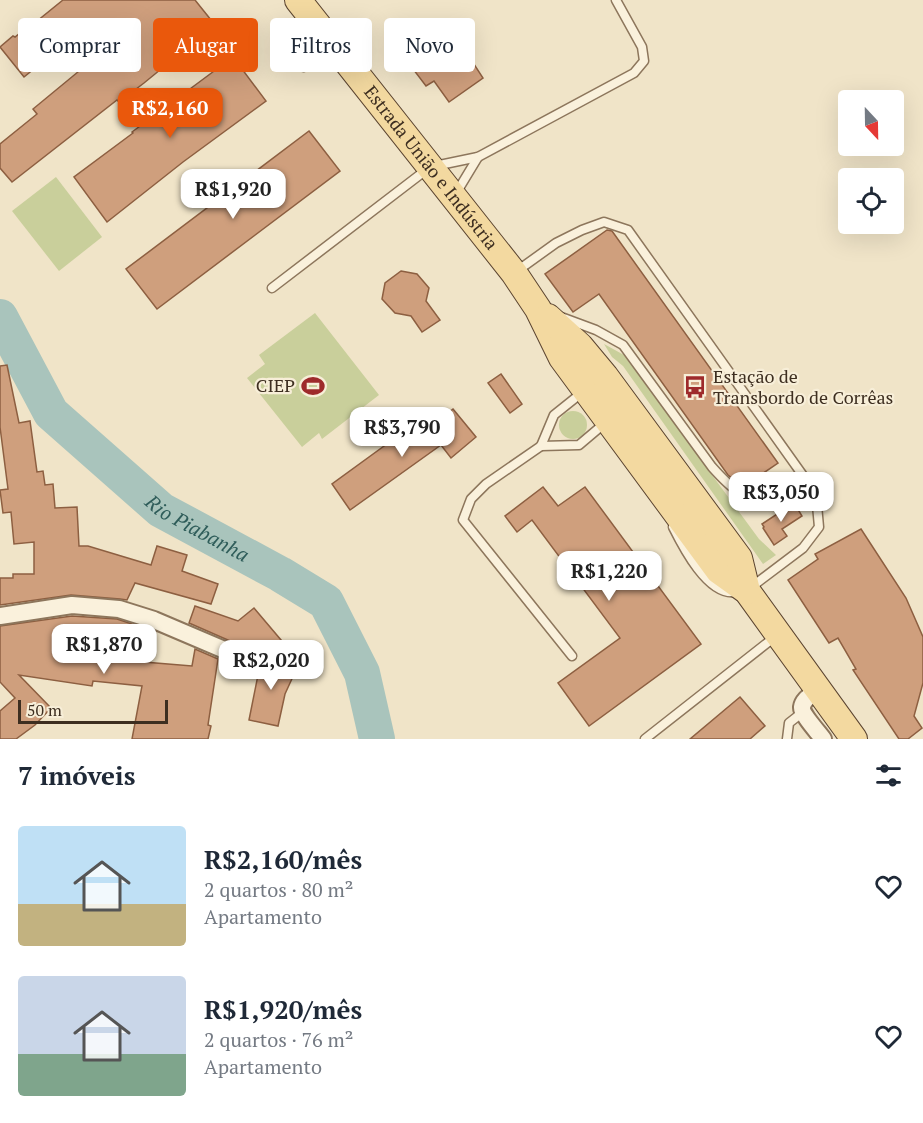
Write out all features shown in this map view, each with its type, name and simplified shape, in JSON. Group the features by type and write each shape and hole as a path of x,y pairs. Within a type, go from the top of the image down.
{"main road":[{"name":"Estrada União e Indústria","path":"298,0 313,18"},
{"name":"Estrada União e Indústria","path":"356,72 514,273 538,309 562,358 595,383 618,414 739,558 747,591"},
{"name":"Estrada União e Indústria","path":"618,414 644,468 719,571 747,591 854,739"}],"street":[{"path":"0,616 72,605 119,609 154,620 240,657"},
{"path":"818,689 805,699 802,706 803,712 823,739"}],"lane":[{"path":"272,288 430,167 478,157 634,73 644,61 642,47 616,0"},
{"path":"454,196 478,157"},
{"path":"514,273 556,243 582,230 604,222 628,230 804,477 817,505 819,527 804,548 747,591"},
{"path":"538,309 596,330 623,345 712,467 725,482 741,493 755,498 774,495 804,477"},
{"path":"572,656 463,520 471,499 486,484 541,446 554,415 595,383"},
{"path":"541,446 579,445 618,414"},
{"path":"645,739 779,634"},
{"path":"787,739 789,723 803,712"}],"green space":[{"path":"56,177 102,237 59,271 12,211"},
{"name":"CIEP","path":"315,313 379,395 322,439 319,433 302,447 247,378 265,364 259,355"},
{"path":"604,344 624,355 759,539 776,555 763,564 623,366 612,357"},
{"path":"573,411 583,415 587,425 583,435 573,439 563,435 559,425 563,415"}],"building":[{"path":"63,0 195,0 209,18 153,18 153,72 157,72 119,102 117,100 12,182 0,168 0,144 37,114 33,109 78,72 141,72 141,18 41,18"},
{"path":"18,35 18,70 0,47 13,36"},
{"path":"475,66 483,78 449,102 434,81 426,86 415,72 475,72"},
{"path":"20,72 30,72 24,77"},
{"path":"213,72 244,72 266,101 107,222 74,177"},
{"path":"309,131 340,171 157,309 126,269"},
{"name":"Estação de Transbordo de Corrêas","path":"607,230 612,231 778,463 743,487 728,475 599,294 573,312 545,274"},
{"path":"401,271 417,274 429,288 426,301 440,320 422,332 411,316 395,313 382,299 385,283"},
{"path":"7,365 19,423 30,421 37,472 43,471 45,485 53,484 55,508 77,507 79,546 88,546 151,565 157,546 187,555 182,571 218,584 211,604 135,583 127,600 71,595 0,605 0,578 13,578 13,574 34,574 34,542 14,544 11,512 3,513 0,490 8,489 0,427 0,366"},
{"path":"501,374 522,404 510,413 488,383"},
{"path":"453,409 476,437 451,458 441,445 350,510 332,484 413,425 421,435"},
{"path":"543,487 558,506 585,487 701,644 589,726 558,683 620,638 532,520 517,532 505,516"},
{"path":"794,503 802,516 782,529 787,536 774,545 762,524"},
{"path":"861,529 906,598 923,637 923,683 914,716 922,728 908,739 899,739 853,670 856,669 838,638 829,643 788,580 818,559 815,554"},
{"path":"195,606 238,621 254,608 281,640 249,665 251,655 249,650 189,623"},
{"path":"72,616 117,619 150,630 144,662 192,666 195,649 218,659 208,739 132,739 142,686 93,681 92,686 19,675 51,708 35,725 16,739 0,739 0,711 15,698 0,682 0,626"},
{"path":"262,655 296,670 285,694 278,726 249,720"},
{"path":"740,697 765,726 750,739 690,739"}],"waterway":[{"name":"Rio Piabanha","path":"0,317 51,413 161,510 280,574 326,602 362,673 377,739"}],"place":[{"name":"CIEP","path":"313,386"},
{"name":"Estação de Transbordo de Corrêas","path":"695,387"}]}
